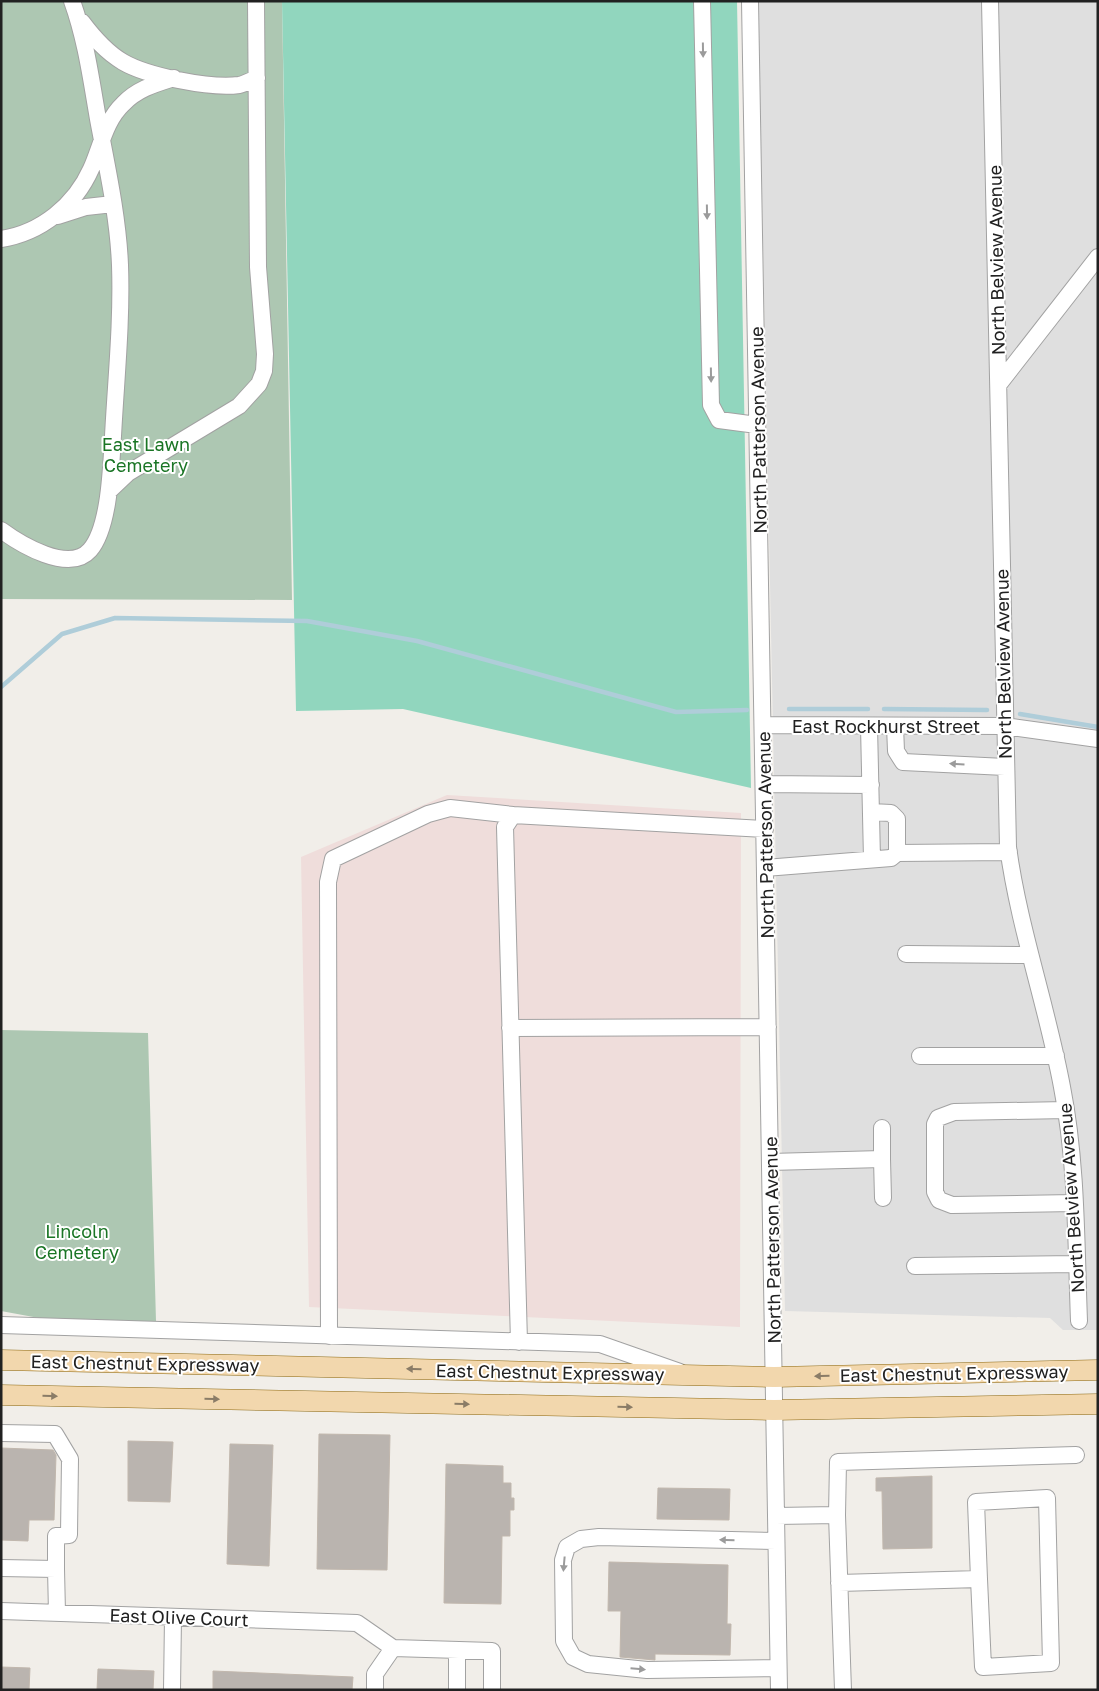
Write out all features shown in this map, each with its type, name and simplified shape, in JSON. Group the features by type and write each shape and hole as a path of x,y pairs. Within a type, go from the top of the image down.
{"main road":[{"name":"East Chestnut Expressway","path":"1,1360 774,1377 1098,1370"},
{"name":"East Chestnut Expressway","path":"1,1395 774,1410 1098,1404"}],"street":[{"path":"109,490 128,473 239,406 260,384 264,371 265,354 258,267 256,1"},
{"path":"702,1 712,405 719,420 757,425"},
{"name":"North Patterson Avenue","path":"750,1 779,1690"},
{"name":"North Belview Avenue","path":"990,1 999,384 1004,726 1009,852 1013,887 1056,1056 1066,1110 1074,1203 1079,1320"},
{"path":"74,8 92,36 124,62 147,72 221,85 239,85 257,78"},
{"path":"4,533 45,555 62,558 81,556 90,550 98,535 107,506 120,322 120,265 113,204 87,53 74,8"},
{"path":"47,222 78,194 91,169 111,119 122,104 136,93 174,78"},
{"path":"1,239 68,212 113,204"},
{"path":"999,384 1098,257"},
{"name":"East Rockhurst Street","path":"763,725 1004,726 1098,739"},
{"path":"869,726 872,859"},
{"path":"895,726 896,751 904,762 1005,767"},
{"path":"764,784 871,785"},
{"path":"329,1336 328,882 333,859 428,814 450,808 513,815 764,829"},
{"path":"871,812 891,814 897,818 897,853"},
{"path":"513,815 505,827 518,1342"},
{"path":"765,868 891,858 897,853 1009,852"},
{"path":"906,954 1029,955"},
{"path":"510,1028 768,1027"},
{"path":"920,1056 1056,1056"},
{"path":"1066,1110 954,1112 938,1118 935,1124 935,1192 939,1200 952,1205 1074,1203"},
{"path":"882,1128 883,1198"},
{"path":"770,1162 882,1159"},
{"path":"915,1266 1077,1264"},
{"path":"1,1325 600,1344 689,1375"},
{"path":"1,1433 55,1434 70,1459 70,1535 56,1536 57,1613"},
{"path":"843,1690 837,1515 838,1462 1076,1455"},
{"path":"1047,1498 1051,1664 983,1667 979,1579 976,1502 1047,1498"},
{"path":"776,1516 837,1515"},
{"path":"776,1541 599,1537 581,1539 567,1547 563,1560 564,1641 573,1657 588,1664 647,1670 778,1668"},
{"path":"1,1568 56,1569"},
{"path":"839,1583 979,1579"},
{"name":"East Olive Court","path":"1,1611 357,1623 393,1648"},
{"path":"172,1690 173,1617"},
{"path":"375,1690 375,1674 393,1648 492,1651 492,1690"},
{"path":"457,1650 457,1690"}],"shaded area":[{"path":"758,1 1098,1 1098,1330 1063,1330 1050,1318 785,1311"},
{"path":"447,795 741,813 740,1327 309,1307 301,857"}],"green space":[{"name":"East Lawn Cemetery","path":"1,1 282,1 292,600 1,599"},
{"path":"282,1 737,1 751,788 403,709 296,711"},
{"name":"Lincoln Cemetery","path":"1,1030 148,1033 156,1321 131,1323 39,1318 1,1311"}],"building":[{"path":"319,1434 390,1435 387,1570 317,1569"},
{"path":"128,1441 173,1442 170,1502 128,1501"},
{"path":"230,1444 273,1445 269,1566 227,1564"},
{"path":"1,1448 53,1450 56,1455 54,1520 29,1520 28,1541 1,1540"},
{"path":"446,1464 503,1466 503,1483 511,1483 511,1498 514,1498 514,1510 510,1510 510,1536 502,1536 501,1604 444,1603"},
{"path":"932,1476 932,1548 883,1549 882,1491 876,1491 876,1478"},
{"path":"658,1488 730,1489 729,1520 657,1519"},
{"path":"609,1562 728,1565 727,1624 731,1624 730,1655 655,1654 655,1660 620,1657 621,1611 608,1611"},
{"path":"1,1667 30,1668 29,1690 1,1690"},
{"path":"98,1669 154,1671 153,1690 97,1690"},
{"path":"213,1671 353,1677 352,1690 213,1690"}],"waterway":[{"path":"1,687 62,634 115,618 307,621 417,641 676,712 747,710"},
{"path":"789,709 868,709"},
{"path":"884,709 987,710"},
{"path":"1020,714 1098,727"}]}
